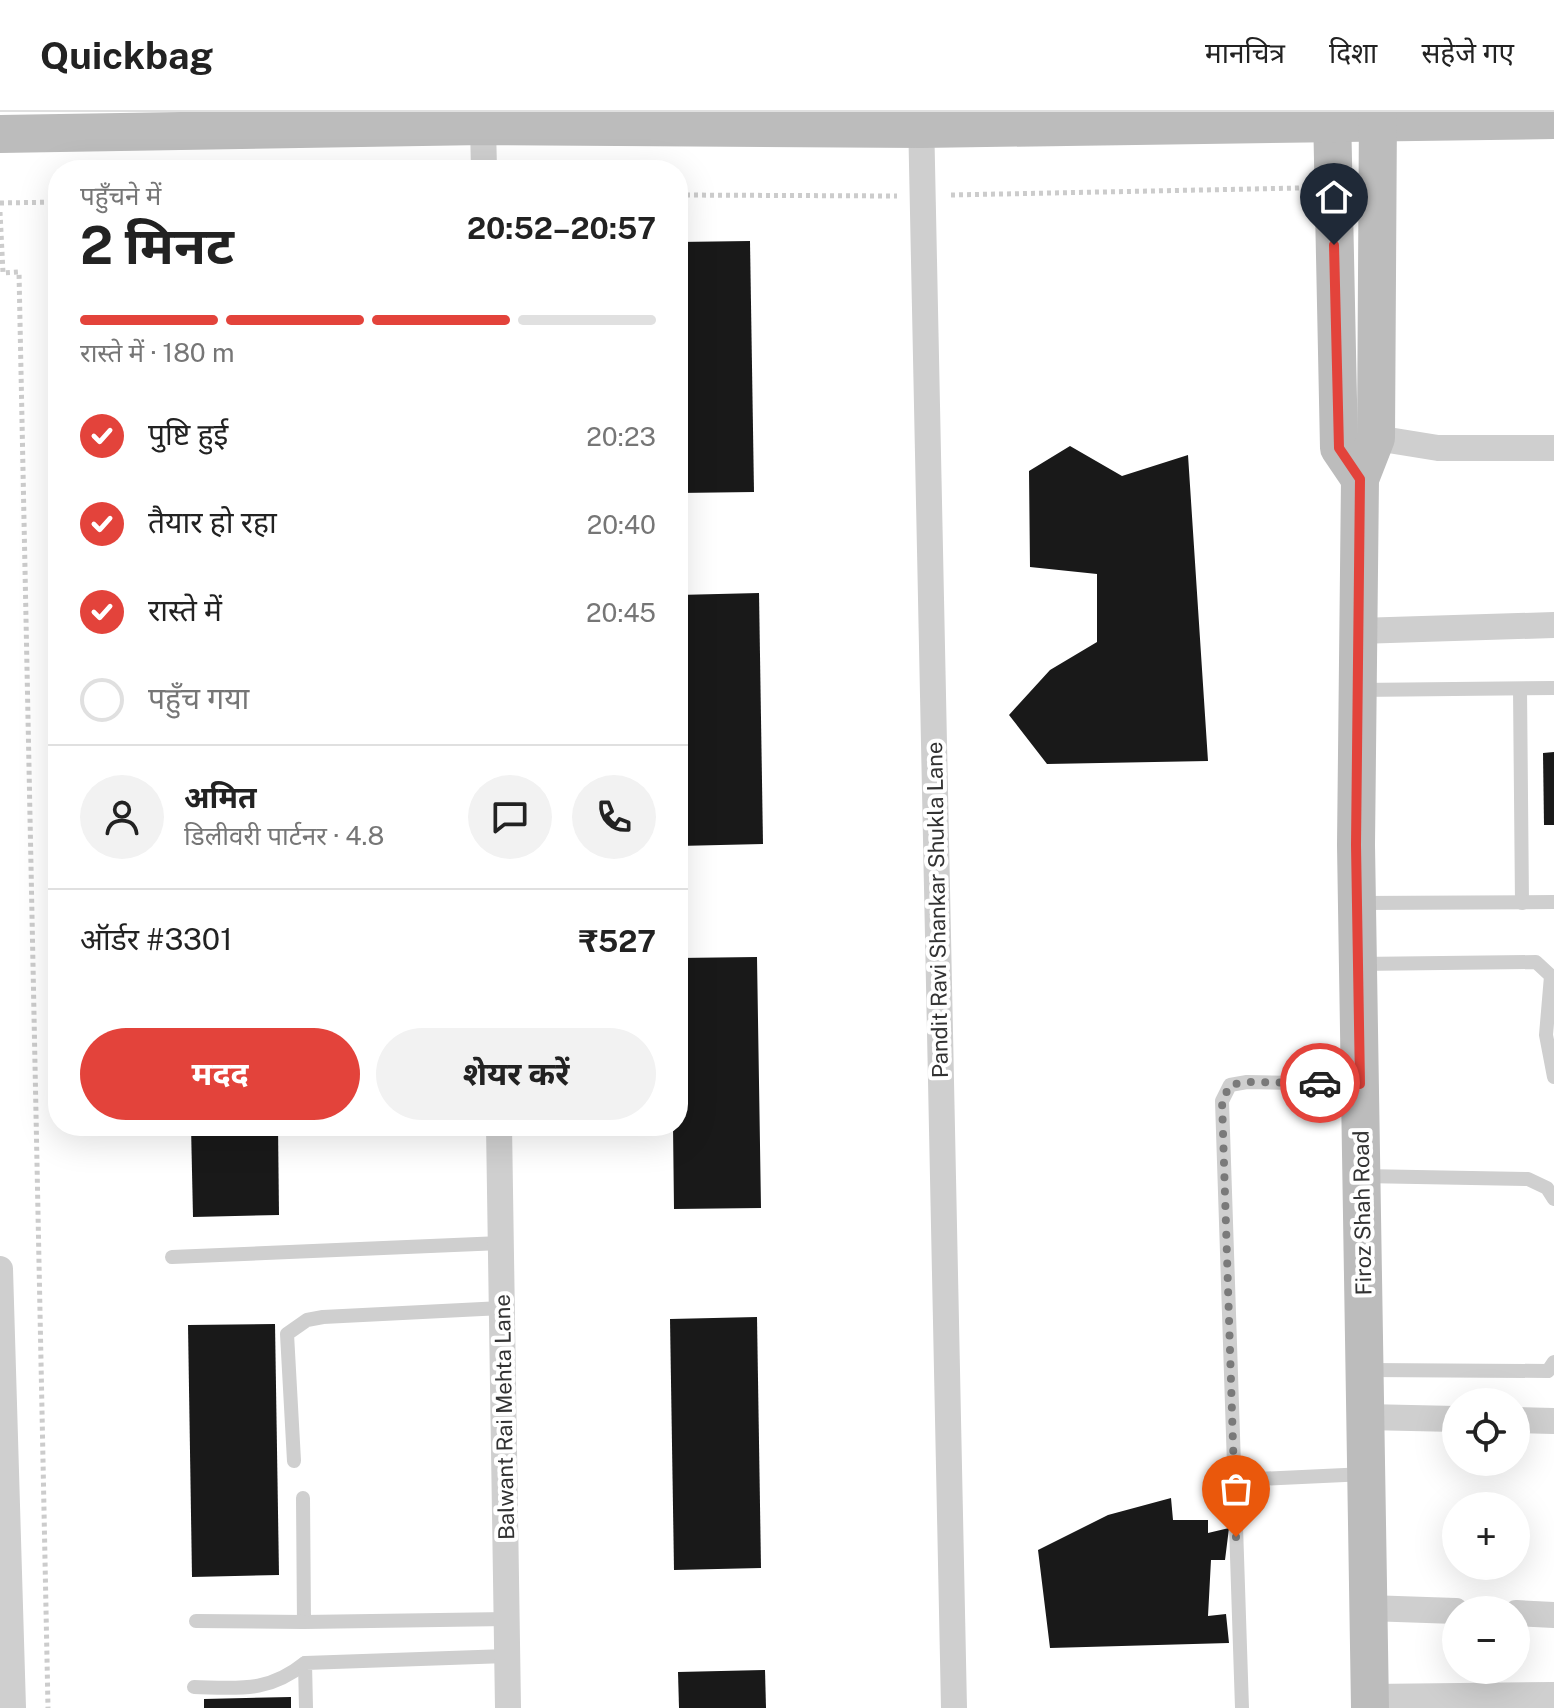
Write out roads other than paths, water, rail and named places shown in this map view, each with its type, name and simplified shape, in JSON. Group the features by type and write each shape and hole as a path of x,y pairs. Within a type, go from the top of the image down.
{"main road":[{"path":"1332,117 1339,448 1360,479"},
{"path":"0,134 921,120 1378,117 1554,120"},
{"name":"Firoz Shah Road","path":"1370,1703 1357,903 1358,631 1360,479 1376,438 1378,117"}],"street":[{"name":"Pandit Ravi Shankar Shukla Lane","path":"921,120 954,1708"},
{"path":"483,126 484,160"},
{"path":"1376,438 1438,448 1554,448"},
{"path":"1358,631 1554,625"},
{"name":"Balwant Rai Mehta Lane","path":"499,1136 508,1708"},
{"path":"0,1269 13,1708"},
{"path":"1366,1417 1442,1419"},
{"path":"1530,1420 1554,1421"},
{"path":"1368,1608 1442,1611"},
{"path":"1530,1614 1554,1615"},
{"path":"1370,1703 1554,1695"}],"lane":[{"path":"1358,690 1554,688"},
{"path":"1520,689 1522,903"},
{"path":"1357,903 1554,902"},
{"path":"1358,964 1536,962 1551,976 1546,1035 1554,1077"},
{"path":"1242,1708 1222,1101 1230,1085 1247,1082 1360,1084"},
{"path":"1362,1176 1528,1179 1547,1188 1554,1199"},
{"path":"172,1257 501,1243"},
{"path":"294,1461 287,1334 307,1320 323,1317 502,1308"},
{"path":"1365,1370 1548,1371 1554,1362"},
{"path":"1235,1480 1367,1474"},
{"path":"303,1498 304,1622"},
{"path":"196,1621 507,1619"},
{"path":"194,1687 239,1688 268,1684 290,1675 305,1663 507,1656"},
{"path":"305,1663 306,1708"}]}
